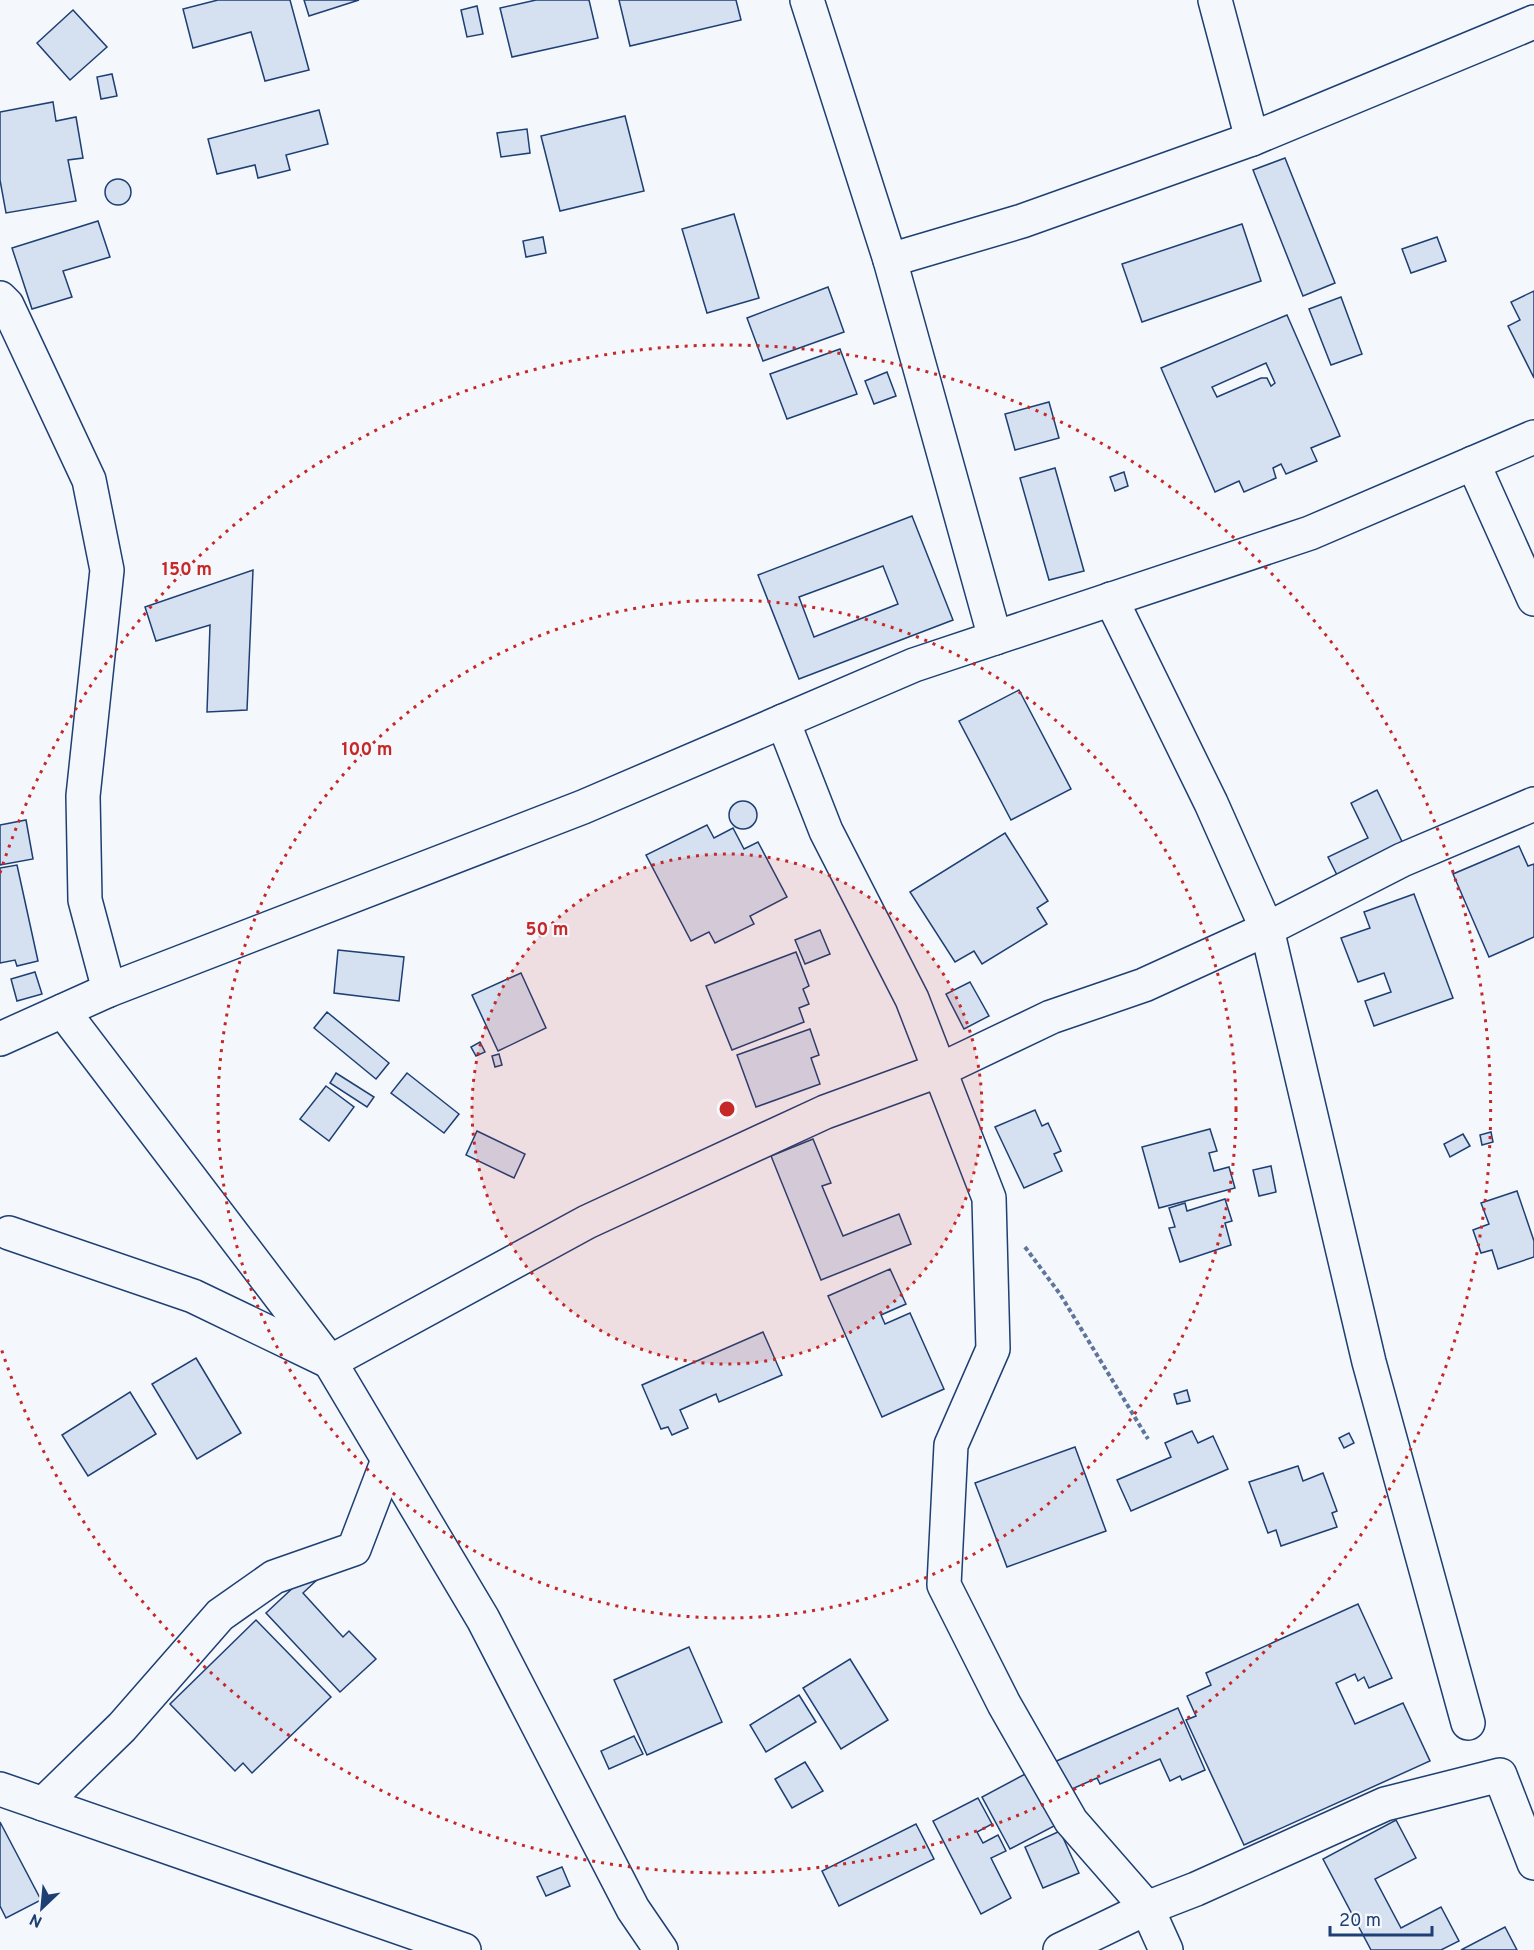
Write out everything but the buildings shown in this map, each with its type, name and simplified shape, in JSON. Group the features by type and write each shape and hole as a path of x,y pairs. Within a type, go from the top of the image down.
{"street":[{"path":"807,0 890,260 995,638"},
{"path":"1215,0 1252,139"},
{"path":"890,260 1022,221 1252,139 1534,22"},
{"path":"0,298 8,305 89,480 107,570 82,796 85,900 109,990"},
{"path":"0,1039 109,990 583,807 914,665 1310,533 1534,437"},
{"path":"1473,464 1534,599"},
{"path":"1112,599 1211,803 1267,929 1369,1362 1467,1723"},
{"path":"783,721 826,831 912,999 990,1198 993,1349 951,1445 944,1586 1004,1704 1071,1821 1147,1908 1166,1950"},
{"path":"330,1362 587,1222 825,1112 940,1070 1051,1017 1143,985 1267,929 1402,860 1534,804"},
{"path":"63,1011 330,1362 483,1618 633,1909 661,1950"},
{"path":"9,1233 193,1296 330,1362"},
{"path":"43,1804 122,1727 220,1615 274,1577 354,1549 388,1460"},
{"path":"1060,1950 1147,1908 1196,1889 1385,1804 1500,1775 1530,1845"},
{"path":"0,1789 464,1950"}],"path":[{"path":"1024,1246 1060,1294 1148,1438"}]}
